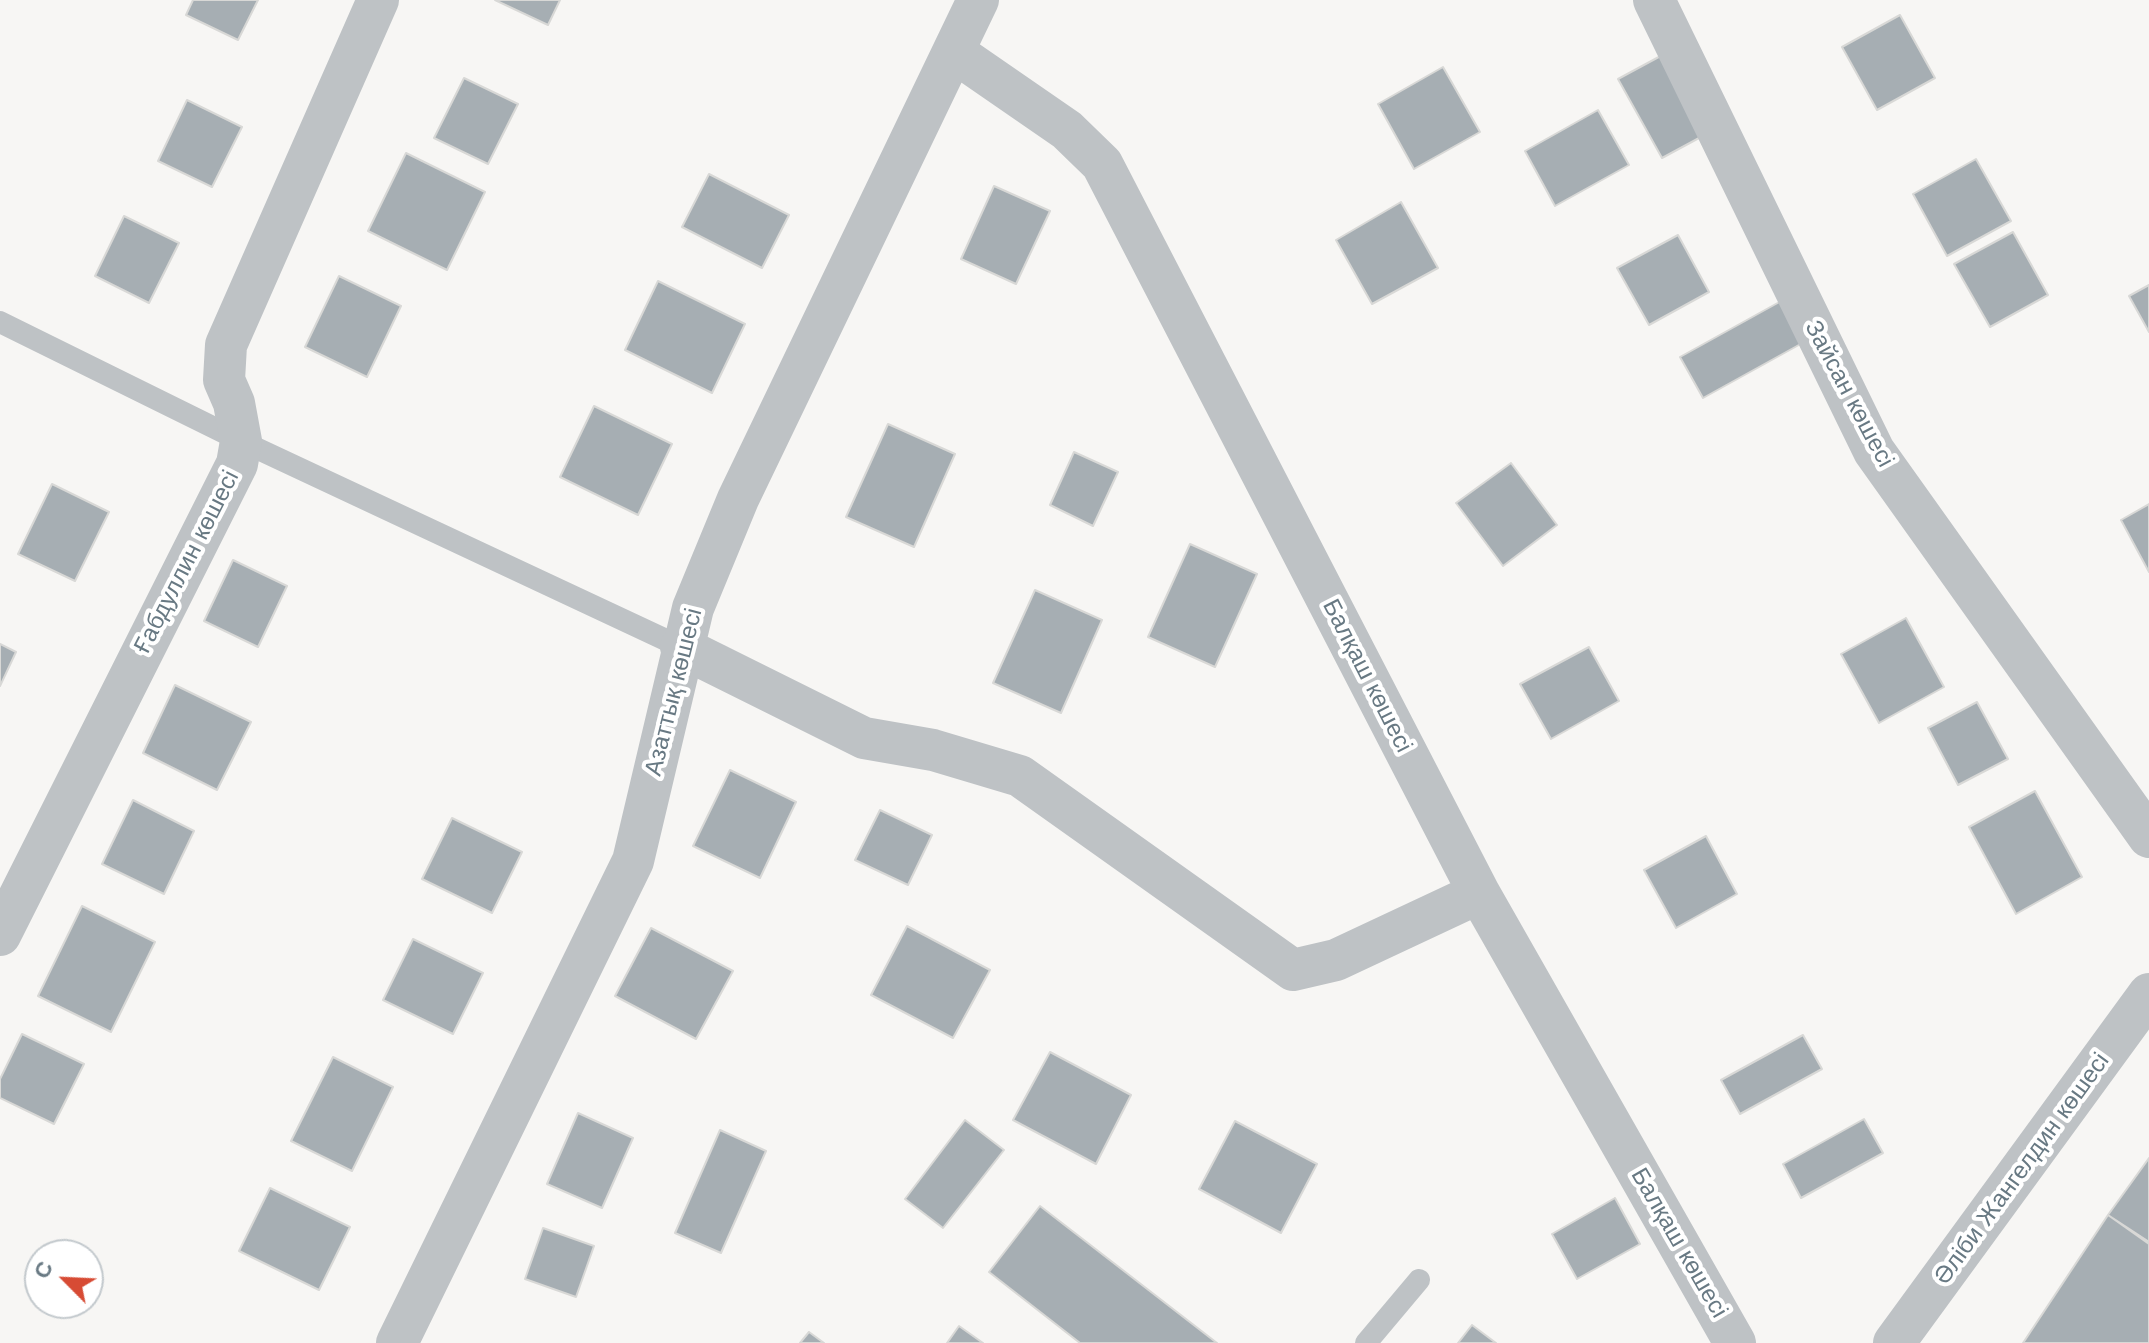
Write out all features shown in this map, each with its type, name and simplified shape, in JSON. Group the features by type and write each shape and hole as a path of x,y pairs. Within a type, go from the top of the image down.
{"street":[{"name":"Ғабдуллин көшесі","path":"0,935 237,464 241,441 234,403 224,380 226,345 378,0"},
{"name":"Азаттық көшесі","path":"397,1343 633,861 681,647 693,608 738,499 978,0"},
{"name":"Зайсан көшесі","path":"1654,0 1874,451 2149,837"},
{"name":"Балқаш көшесі","path":"954,52 1067,130 1102,164 1479,893 1735,1343"},
{"path":"681,647 864,738 933,750 1020,776 1293,970 1336,960 1479,893"},
{"name":"Әліби Жангелдин көшесі","path":"1894,1343 2149,994"}],"lane":[{"path":"0,322 241,441 681,647"},
{"path":"1366,1343 1419,1280"}],"building":[{"path":"193,0 258,0 238,40 186,15"},
{"path":"495,0 560,0 548,25"},
{"path":"1900,15 1935,78 1877,110 1842,47"},
{"path":"1668,52 1712,131 1662,158 1618,79"},
{"path":"1443,67 1480,132 1414,169 1378,104"},
{"path":"464,78 518,104 488,164 434,138"},
{"path":"187,100 242,127 212,187 158,161"},
{"path":"1598,110 1629,165 1555,206 1525,151"},
{"path":"406,153 485,192 447,270 368,231"},
{"path":"1976,159 2011,221 1947,256 1913,194"},
{"path":"709,174 789,215 762,268 682,227"},
{"path":"994,186 1050,211 1016,284 961,259"},
{"path":"1401,202 1438,268 1372,304 1336,240"},
{"path":"124,216 179,243 149,303 95,276"},
{"path":"2013,232 2048,295 1990,327 1954,264"},
{"path":"1678,235 1709,292 1649,325 1617,268"},
{"path":"339,276 401,306 367,377 305,347"},
{"path":"658,281 745,324 712,393 625,350"},
{"path":"2149,285 2149,332 2129,296"},
{"path":"1783,300 1806,341 1703,398 1680,357"},
{"path":"594,406 672,444 638,515 560,477"},
{"path":"888,424 955,454 914,547 846,517"},
{"path":"1074,452 1118,472 1093,526 1050,505"},
{"path":"1511,463 1557,525 1503,566 1456,503"},
{"path":"52,484 109,512 75,581 18,554"},
{"path":"2149,504 2149,572 2121,520"},
{"path":"1190,544 1257,574 1215,667 1148,637"},
{"path":"233,560 287,586 258,647 204,621"},
{"path":"1035,590 1102,620 1061,713 993,683"},
{"path":"1906,618 1944,687 1879,723 1841,654"},
{"path":"0,644 16,652 0,686"},
{"path":"1589,647 1619,701 1551,739 1520,684"},
{"path":"175,685 251,722 217,790 143,753"},
{"path":"1977,702 2008,759 1958,785 1928,728"},
{"path":"730,770 796,802 760,878 693,846"},
{"path":"2035,791 2082,877 2016,914 1969,827"},
{"path":"133,800 194,831 164,894 102,864"},
{"path":"880,810 932,835 908,885 855,860"},
{"path":"452,818 522,852 492,913 422,879"},
{"path":"1706,836 1737,894 1676,928 1644,870"},
{"path":"82,906 155,942 111,1032 38,996"},
{"path":"907,926 990,970 953,1038 871,995"},
{"path":"651,928 733,971 696,1039 615,996"},
{"path":"413,939 483,973 453,1034 383,1000"},
{"path":"22,1034 84,1064 54,1124 0,1098 0,1079"},
{"path":"1803,1035 1822,1069 1740,1114 1721,1080"},
{"path":"1050,1052 1131,1095 1096,1164 1013,1120"},
{"path":"333,1057 393,1087 352,1171 291,1141"},
{"path":"578,1113 633,1138 602,1208 547,1184"},
{"path":"1864,1119 1883,1153 1801,1198 1783,1164"},
{"path":"965,1120 1004,1150 943,1228 905,1199"},
{"path":"1235,1121 1317,1164 1281,1233 1199,1189"},
{"path":"720,1130 766,1151 721,1253 675,1233"},
{"path":"2149,1158 2149,1244 2108,1215"},
{"path":"270,1188 350,1227 319,1290 239,1251"},
{"path":"1615,1198 1640,1244 1577,1279 1552,1234"},
{"path":"1040,1206 1217,1343 1080,1343 989,1272"},
{"path":"2108,1215 2149,1242 2149,1343 2023,1343"},
{"path":"543,1228 594,1246 576,1297 525,1279"},
{"path":"1472,1325 1496,1343 1458,1343"},
{"path":"959,1326 983,1343 947,1343"},
{"path":"809,1332 824,1343 800,1343"}]}
